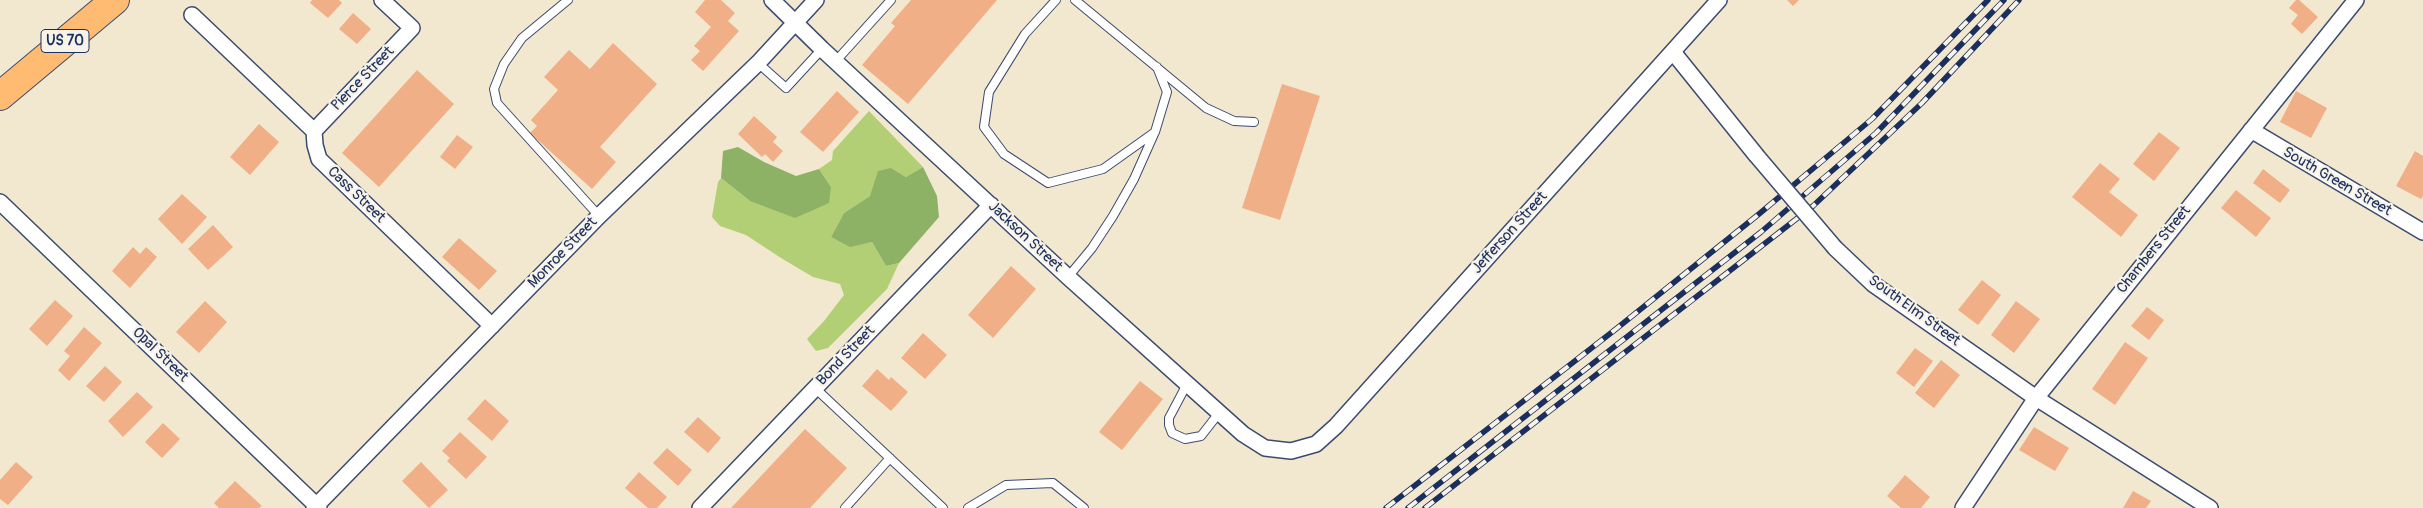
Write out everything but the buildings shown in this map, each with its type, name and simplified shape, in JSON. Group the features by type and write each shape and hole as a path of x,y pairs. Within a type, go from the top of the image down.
{"highway":[{"name":"US 70","path":"0,96 115,0"}],"street":[{"name":"Pierce Street","path":"314,131 412,28 382,0"},
{"name":"Jackson Street","path":"772,0 835,62 1068,277 1243,434 1265,448 1291,451"},
{"name":"Monroe Street","path":"316,507 599,216 758,63 797,23 816,0"},
{"name":"Jefferson Street","path":"1291,451 1316,444 1336,426 1719,0"},
{"name":"Chambers Street","path":"1963,508 2036,398 2356,0"},
{"path":"192,15 314,131"},
{"name":"South Elm Street","path":"1673,52 1756,155 1835,248 1872,284 2036,398 2210,508"},
{"name":"South Green Street","path":"2251,130 2423,232"},
{"name":"Cass Street","path":"314,131 319,159 492,326"},
{"name":"Opal Street","path":"0,202 316,507"},
{"name":"Bond Street","path":"700,508 991,205"}],"lane":[{"path":"568,0 522,38 504,64 494,89 497,103 599,216"},
{"path":"835,62 891,0"},
{"path":"1056,0 1025,34 989,92 984,127 1004,154 1048,183 1103,169 1155,132"},
{"path":"1076,0 1206,108 1234,120 1254,122"},
{"path":"758,63 786,88 822,49"},
{"path":"1068,277 1092,248 1113,216 1134,178 1155,132 1167,92 1157,67"},
{"path":"1187,384 1169,418 1169,426 1172,433 1185,439 1201,436 1219,412"},
{"path":"815,388 943,508"},
{"path":"845,508 890,458"},
{"path":"968,508 1006,485 1053,483 1084,508"}],"green space":[{"path":"869,111 923,167 906,177 891,168 870,196 844,213 831,237 850,246 872,242 886,266 899,263 887,289 828,348 816,351 807,339 844,295 840,284 813,277 746,235 720,226 712,217 718,182 721,178 750,201 831,187 819,169 832,160 833,151"},
{"path":"738,147 764,162 796,176 819,169 831,187 829,203 795,218 750,201 721,178 723,151"},
{"path":"923,167 937,196 939,217 899,263 886,266 872,242 850,247 831,237 844,213 870,196 878,171 891,168 906,177"}],"railway":[{"path":"1386,508 1616,329 1759,214 1872,119 1988,0"},
{"path":"1408,508 1761,232 1876,133 2004,0"},
{"path":"1425,508 1813,206 1922,103 2019,0"}]}
